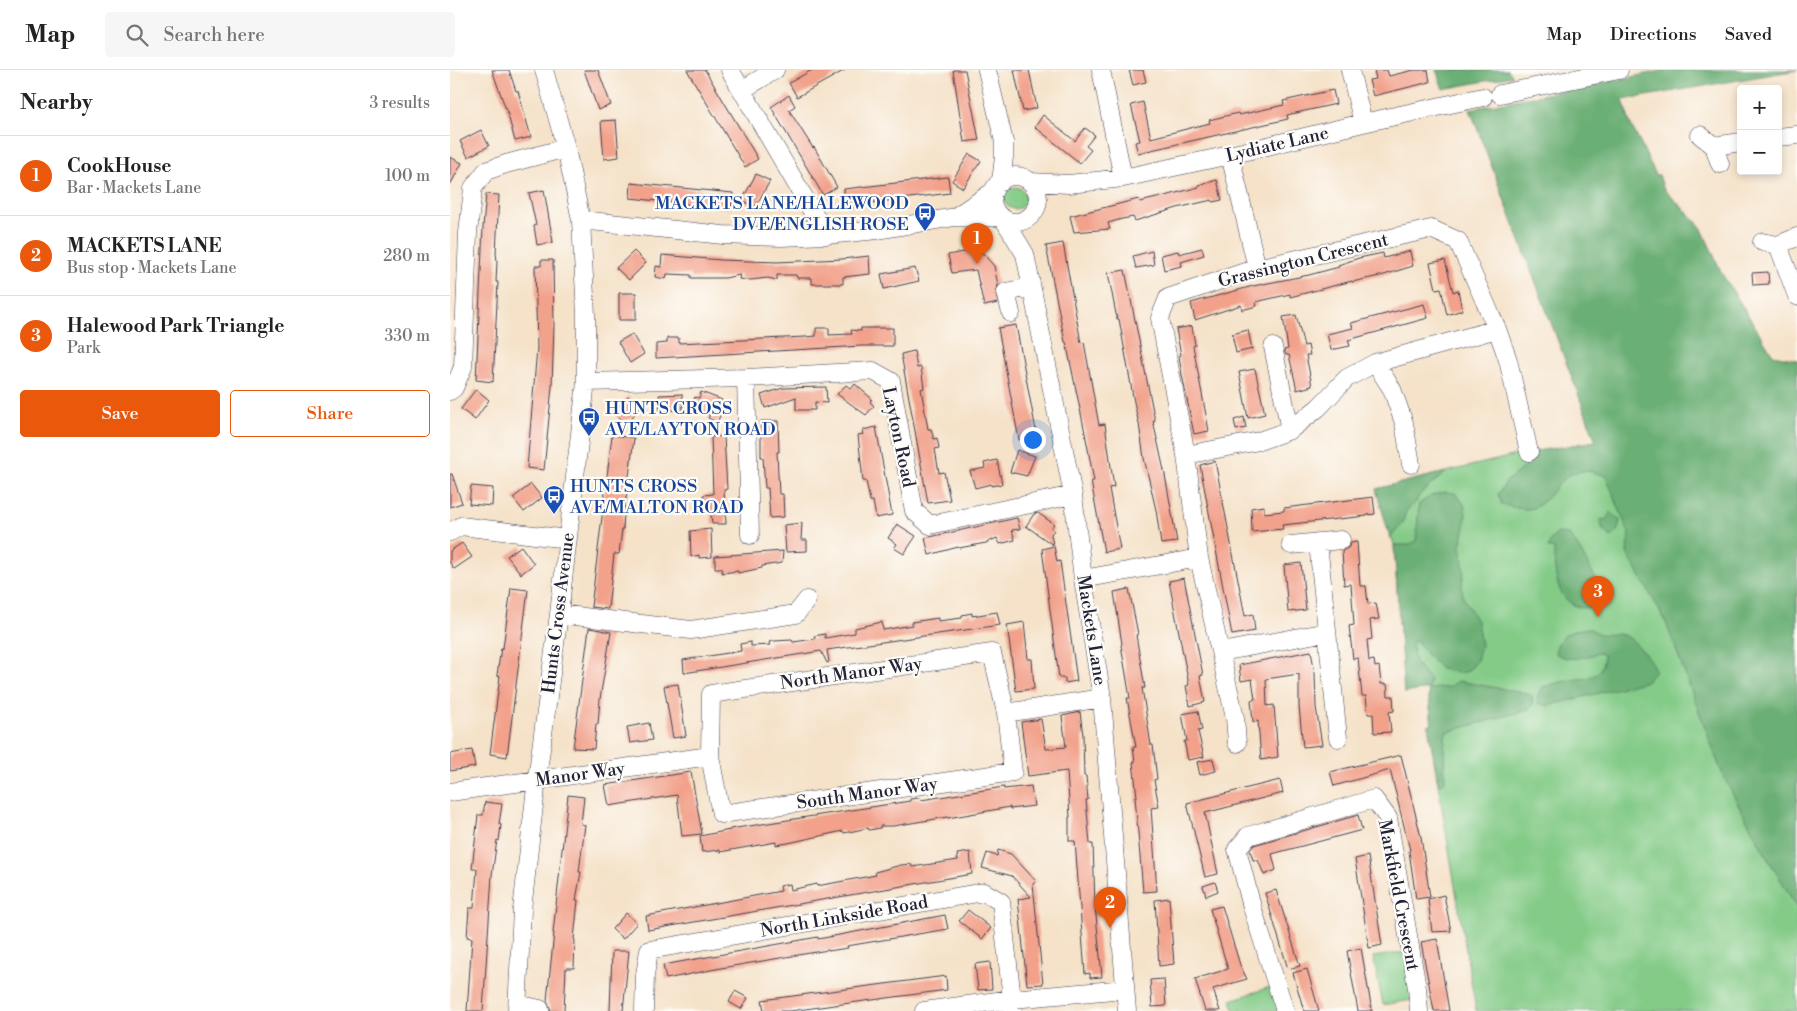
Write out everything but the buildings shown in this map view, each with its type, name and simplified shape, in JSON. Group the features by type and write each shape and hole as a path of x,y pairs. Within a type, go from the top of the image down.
{"street":[{"name":"Hunts Cross Avenue","path":"517,1007 522,910 586,382 586,307 581,220 566,148 544,70"},
{"path":"730,70 826,235"},
{"path":"742,90 774,70"},
{"path":"988,70 1004,142 1004,157 993,205 1002,218"},
{"path":"1101,70 1123,178"},
{"path":"1350,70 1363,123"},
{"name":"Lydiate Lane","path":"1027,180 1069,184 1123,178 1363,123 1618,70"},
{"path":"1700,135 1714,146 1720,164"},
{"path":"1782,137 1797,135"},
{"path":"581,220 723,235 781,237 878,230 955,217 1002,218 1017,222 1025,220 1034,209 1035,188 1027,180 1004,142"},
{"path":"1714,146 1737,143"},
{"path":"450,391 454,388 462,367 457,318 473,188 486,171 566,148"},
{"path":"1230,155 1257,268"},
{"path":"955,217 1012,177 1027,180"},
{"name":"Lydiate Lane","path":"1034,209 1047,195 1069,184"},
{"name":"Mackets Lane","path":"1034,209 1025,254 1073,495 1083,579 1102,698 1127,1011"},
{"name":"Mackets Lane","path":"1002,218 1025,254"},
{"name":"Grassington Crescent","path":"1237,744 1235,718 1198,558 1186,455 1160,318 1168,298 1257,268 1431,229 1458,242 1497,329 1508,360 1529,452"},
{"path":"1797,237 1770,243 1797,296"},
{"path":"1011,314 1006,292 1031,287"},
{"path":"1186,455 1259,441 1290,430 1318,408 1347,378 1375,363 1497,329"},
{"path":"1273,347 1290,430"},
{"path":"1375,363 1392,389 1404,422 1411,464"},
{"name":"Layton Road","path":"586,382 746,378 873,371 891,381 914,510 930,524 1073,495"},
{"path":"746,378 750,535"},
{"path":"450,532 460,526 567,539"},
{"path":"1291,545 1341,540"},
{"path":"1318,543 1338,738"},
{"path":"1083,579 1198,558"},
{"path":"559,614 692,630 796,614 807,600"},
{"path":"1221,652 1327,632"},
{"name":"North Manor Way","path":"710,756 711,694 730,691 992,653 1006,713"},
{"path":"1006,713 1102,698"},
{"name":"South Manor Way","path":"710,756 721,814 1013,772 1006,713"},
{"name":"Manor Way","path":"450,792 710,756"},
{"name":"Markfield Crescent","path":"1285,1011 1252,907 1237,849 1248,836 1374,799 1388,818 1417,988 1419,1011"},
{"name":"North Linkside Road","path":"644,1011 645,975 649,950 984,892 1000,902 1013,1005"},
{"path":"924,1011 1013,1005 1125,989"},
{"path":"517,1007 540,1009 540,1011"}],"green space":[{"path":"1436,70 1508,70 1513,76 1443,89"},
{"path":"1666,70 1797,70 1623,100 1630,123 1656,175 1659,175 1663,188 1701,227 1722,274 1773,355 1797,360 1797,907 1768,859 1723,776 1665,620 1627,553 1629,533 1606,476 1588,471 1573,473 1536,507 1529,509 1502,505 1498,494 1507,481 1524,467 1520,454 1596,441 1470,109"},
{"path":"1622,100 1630,123 1656,175 1659,175 1663,188 1701,227 1722,274 1773,355 1797,360 1797,1011 1476,1011 1428,725 1432,724 1428,689 1404,693 1394,545 1376,489 1520,454 1596,441 1470,109"},
{"path":"1015,187 1023,190 1026,198 1023,206 1015,209 1007,206 1004,198 1007,190"},
{"path":"1446,472 1419,495 1416,502 1406,511 1403,523 1390,538 1376,489"},
{"path":"1444,492 1455,493 1464,504 1466,514 1461,545 1464,572 1462,584 1463,597 1477,621 1481,646 1477,660 1472,667 1466,672 1458,673 1441,669 1416,640 1412,643 1415,662 1430,680 1428,689 1404,693 1394,545 1408,545 1416,541 1419,504 1431,496"},
{"path":"1610,512 1620,520 1618,530 1611,537 1603,530 1600,520 1608,519"},
{"path":"1558,533 1569,535 1578,547 1601,588 1599,607 1579,607 1565,598 1561,591 1556,574 1554,548 1548,548 1551,539"},
{"path":"1589,628 1599,634 1618,634 1632,640 1642,650 1655,670 1647,681 1547,706 1538,703 1538,695 1543,687 1586,678 1596,674 1600,669 1604,655 1598,653 1582,658 1565,658 1555,653 1559,641 1567,634"},
{"path":"1458,681 1527,693 1532,696 1533,704 1528,710 1446,732 1444,747 1445,782 1439,786 1428,725 1432,724 1428,689 1449,687"},
{"path":"1410,951 1418,999 1383,1005 1373,957"},
{"path":"1276,985 1285,1011 1234,1011 1231,1000"}],"place":[{"name":"MACKETS LANE/HALEWOOD DVE/ENGLISH ROSE","path":"925,232"},
{"name":"CookHouse","path":"977,264"},
{"name":"HUNTS CROSS AVE/LAYTON ROAD","path":"589,437"},
{"name":"HUNTS CROSS AVE/MALTON ROAD","path":"554,515"},
{"name":"Halewood Park Triangle","path":"1598,617"},
{"name":"MACKETS LANE","path":"1110,928"}]}
